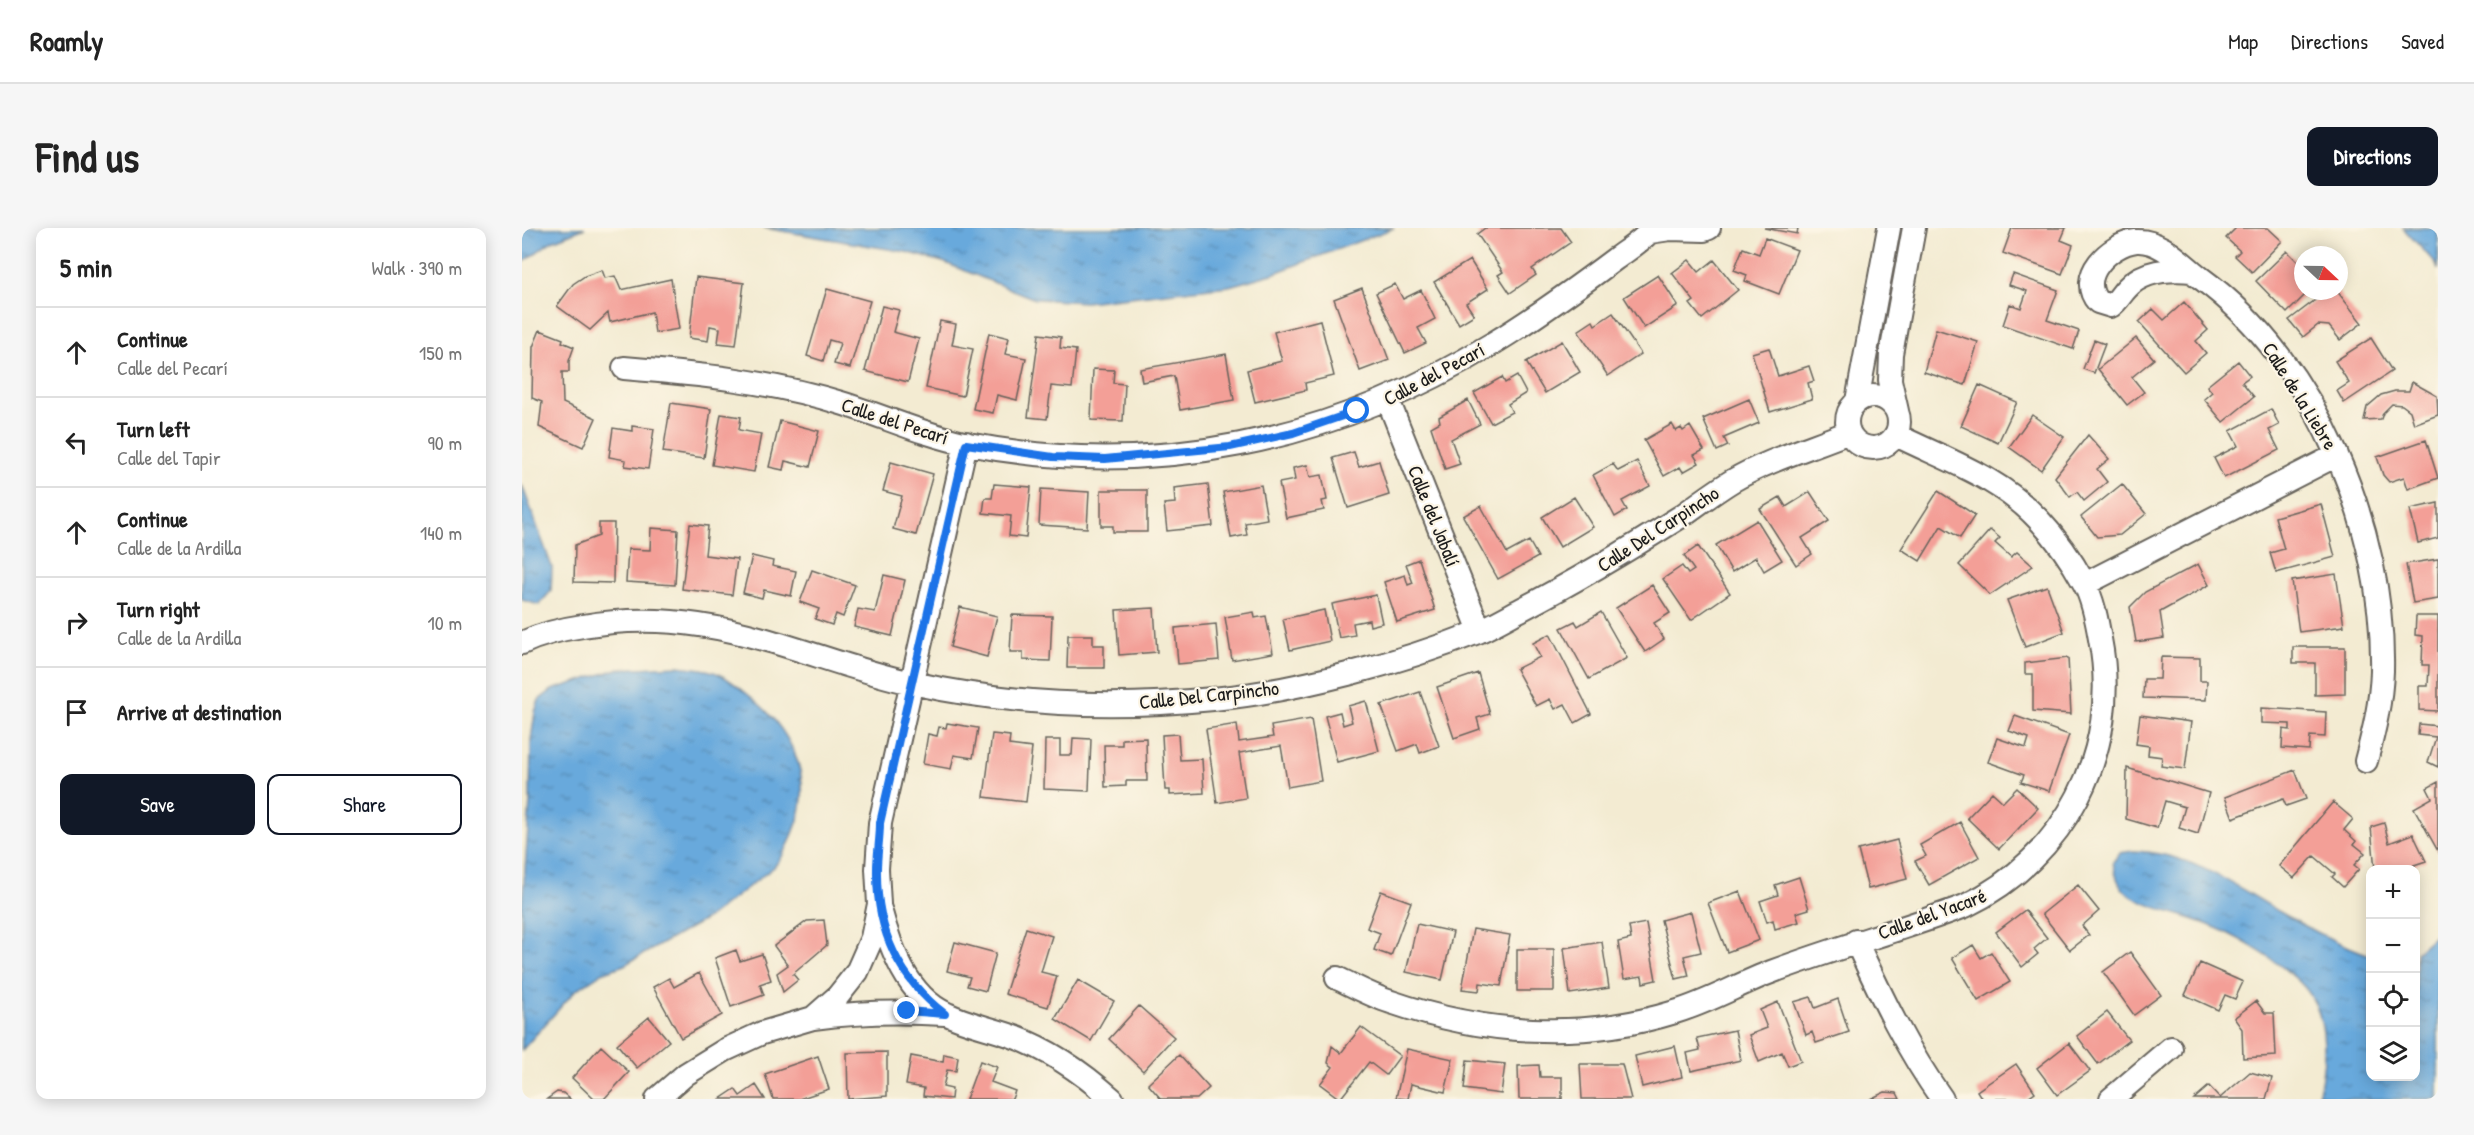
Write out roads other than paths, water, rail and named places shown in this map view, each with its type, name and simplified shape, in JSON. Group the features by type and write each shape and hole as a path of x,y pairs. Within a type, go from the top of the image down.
{"street":[{"name":"Calle del Pecarí","path":"624,368 714,375 789,389 966,444 1053,457 1105,459 1230,447 1293,433 1388,400 1474,355 1537,316 1652,230 1704,230 1709,228"},
{"path":"1889,228 1857,401 1848,415 1849,432 1860,445 1876,448 1891,441 1899,427 1890,380 1892,354 1914,228"},
{"name":"Calle de la Liebre","path":"2192,271 2223,294 2256,327 2284,363 2311,405 2337,455 2361,522 2371,562 2379,615 2382,671 2379,709 2366,760"},
{"path":"1857,401 1872,395 1880,396 1893,404 1897,411"},
{"name":"Calle del Jabalí","path":"1388,400 1480,631"},
{"name":"Calle Del Carpincho","path":"522,643 567,629 600,623 654,621 691,623 767,640 854,669 913,684 1006,699 1073,705 1157,703 1215,699 1269,691 1407,656 1480,631 1610,561 1733,481 1767,463 1849,432"},
{"name":"Calle del Yacaré","path":"1337,978 1388,1002 1436,1017 1492,1028 1536,1031 1584,1030 1629,1023 1707,1001 1768,973 1856,941 1930,919 1989,894 2039,854 2060,827 2077,799 2092,766 2101,732 2104,659 2097,621 2085,584 2062,548 2040,520 1993,480 1896,435"},
{"path":"945,1014 925,999 911,983 887,937 879,904 877,869 880,823 966,444"},
{"path":"2085,584 2337,455"},
{"path":"813,1018 838,996 857,972 872,938 879,904"},
{"path":"1856,941 1880,995 1908,1047 1942,1099"},
{"path":"657,1099 686,1074 725,1050 762,1034 813,1018 854,1012 945,1014 1013,1036 1055,1055 1112,1099"},
{"path":"2111,1099 2171,1048"}],"water":[{"path":"522,228 585,228 552,241 522,263"},
{"path":"764,228 1394,228 1272,274 1229,286 1085,302 1035,299 943,262 906,252"},
{"path":"2403,228 2438,228 2438,270 2436,264"},
{"path":"522,485 552,567 551,591 539,605 522,600"},
{"path":"678,666 709,670 726,678 761,705 786,736 795,754 802,791 800,811 790,841 774,867 708,918 624,965 602,973 575,991 522,1050 522,909 530,801 531,740 539,700 552,690 618,669"},
{"path":"2133,851 2153,853 2192,864 2228,881 2312,930 2366,953 2366,1081 2420,1081 2420,949 2438,933 2438,1099 2317,1099 2324,1060 2323,1033 2317,1008 2304,986 2267,956 2225,932 2159,909 2128,894 2118,880 2113,862 2120,853"}]}
